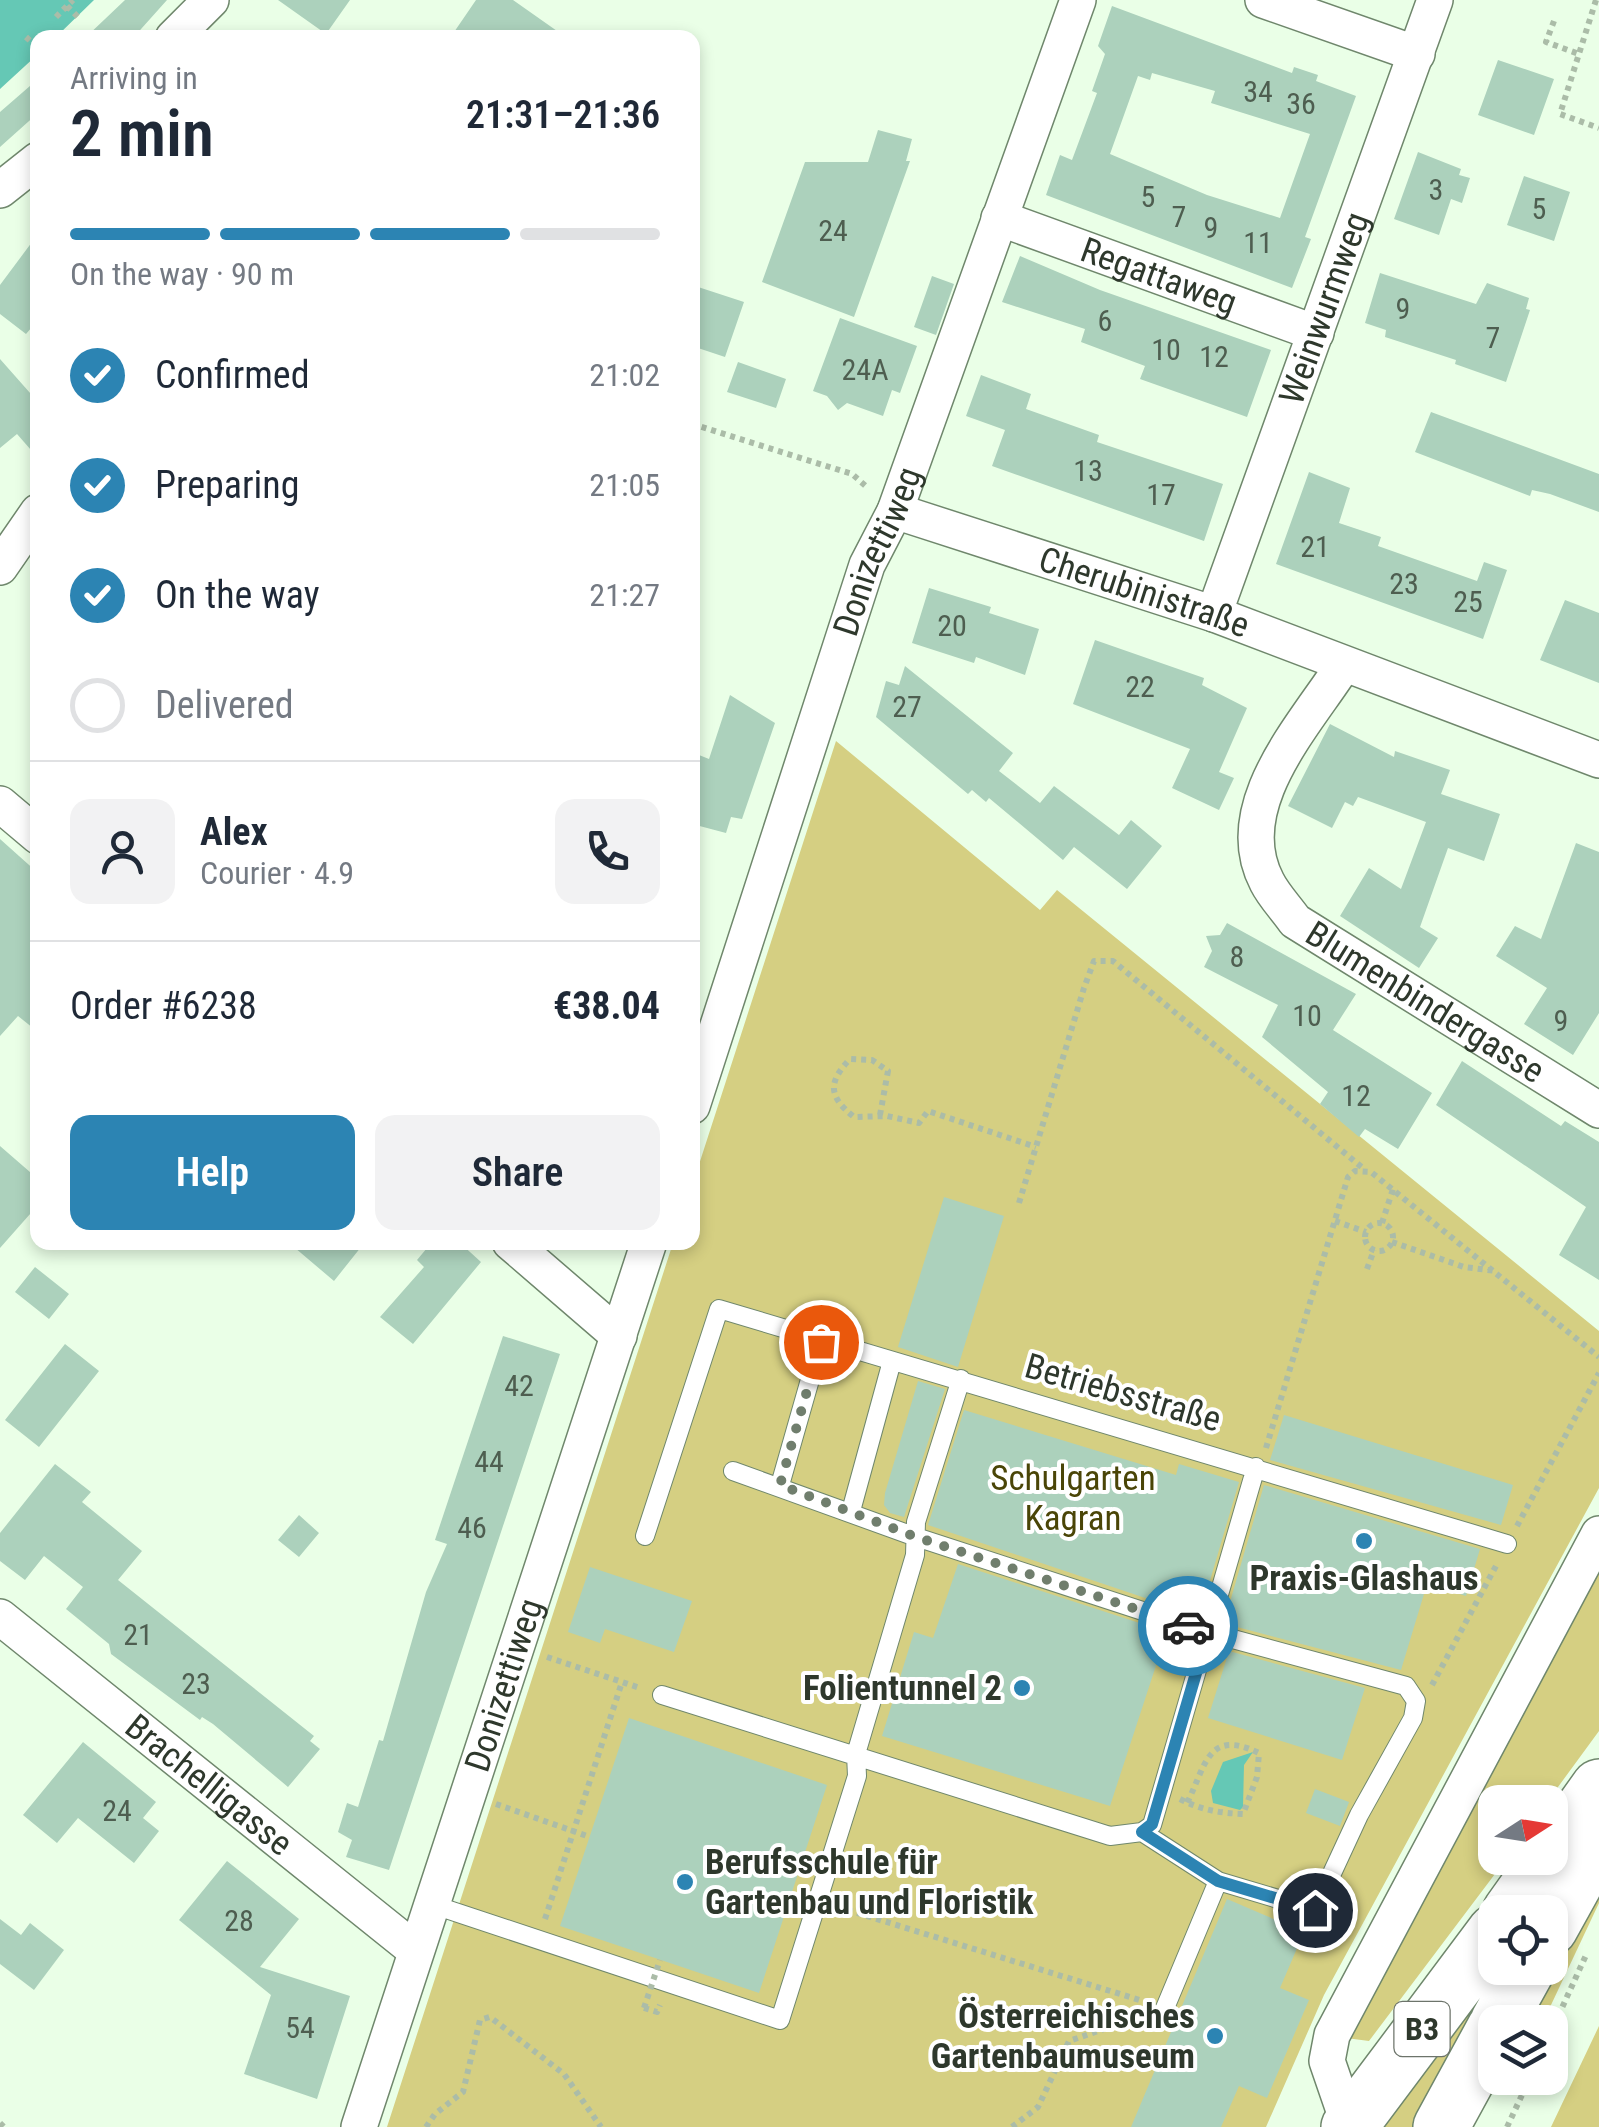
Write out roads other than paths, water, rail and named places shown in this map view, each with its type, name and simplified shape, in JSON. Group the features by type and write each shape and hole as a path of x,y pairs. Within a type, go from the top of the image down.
{"main road":[{"path":"1522,1895 1599,1786"},
{"path":"1570,1937 1599,1838"},
{"name":"B3","path":"1349,2126 1478,1955"},
{"name":"B3","path":"1441,2127 1478,2060"}],"street":[{"path":"181,30 211,0"},
{"name":"Donizettiweg","path":"700,1081 867,564 894,512 1078,0"},
{"path":"1263,0 1417,54"},
{"name":"Weinwurmweg","path":"1214,614 1435,0"},
{"path":"0,190 30,166"},
{"name":"Regattaweg","path":"999,218 1316,333"},
{"name":"Cherubinistraße","path":"894,512 1214,614 1599,760"},
{"path":"0,567 30,524"},
{"name":"Blumenbindergasse","path":"1344,664 1263,792 1255,838 1266,881 1295,921 1599,1110"},
{"path":"0,804 30,829"},
{"path":"519,1250 619,1336"},
{"name":"Donizettiweg","path":"360,2127 646,1250"},
{"path":"1349,2126 1327,2061 1332,2034 1599,1534"},
{"name":"Brachelligasse","path":"0,1617 415,1950"}],"lane":[{"name":"Betriebsstraße","path":"645,1536 719,1309 1507,1544"},
{"path":"780,1485 821,1342"},
{"path":"851,1511 892,1361"},
{"path":"431,1904 780,2020 857,1776 856,1754 915,1554 916,1522 961,1380"},
{"path":"662,1695 1110,1836 1142,1832 1152,1824 1258,1467"},
{"path":"733,1471 916,1537 1208,1632 1406,1686 1416,1701 1413,1718 1359,1815 1315,1910 1218,1881 1142,1832"},
{"path":"1165,2008 1218,1881"}],"water":[{"path":"0,0 94,0 63,30 30,30 30,61 0,89"},
{"path":"1253,1752 1244,1765 1243,1807 1240,1810 1213,1803 1211,1791 1223,1762"}],"place":[{"name":"Praxis-Glashaus","path":"1364,1541"},
{"name":"Folientunnel 2","path":"1022,1688"},
{"name":"Berufsschule für Gartenbau und Floristik","path":"685,1882"},
{"name":"Österreichisches Gartenbaumuseum","path":"1215,2036"}],"park label":[{"name":"Schulgarten Kagran","path":"1073,1498"}]}
